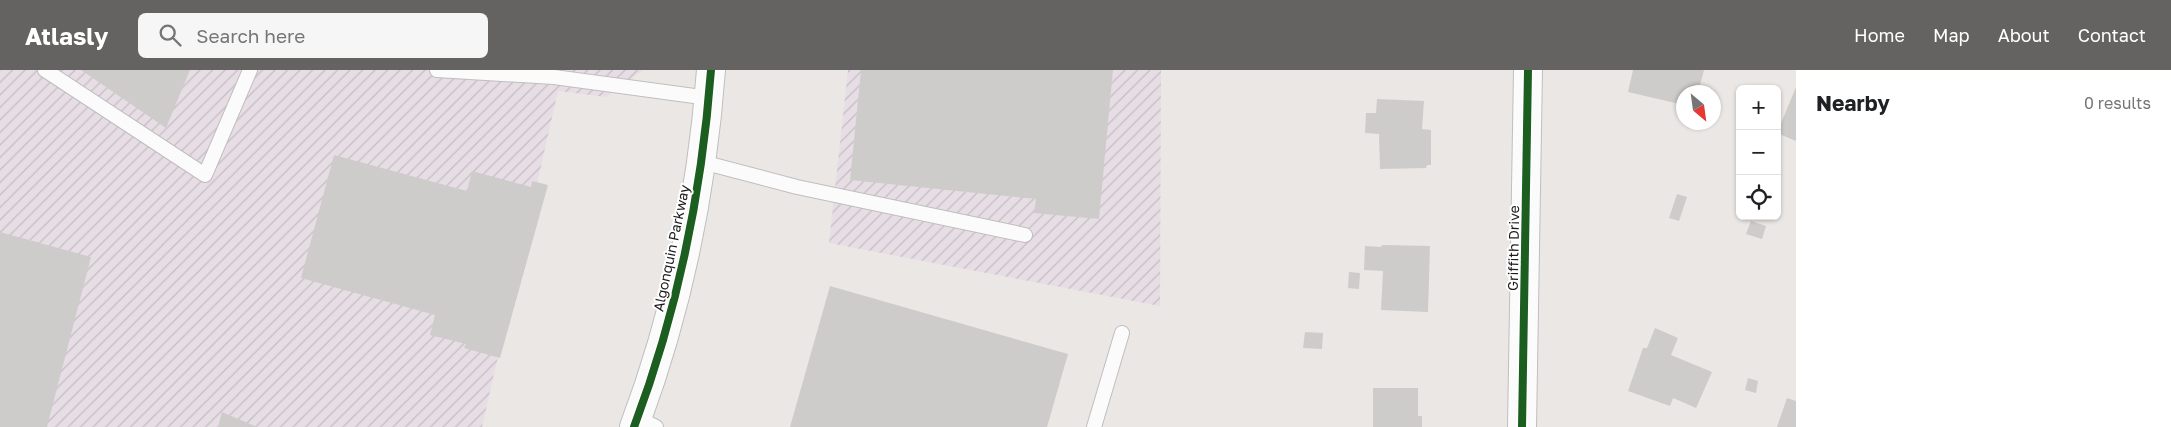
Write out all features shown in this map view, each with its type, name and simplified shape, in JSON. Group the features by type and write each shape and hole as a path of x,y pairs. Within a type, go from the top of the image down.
{"street":[{"name":"Algonquin Parkway","path":"643,424 685,256 702,162 711,70"},
{"name":"Griffith Drive","path":"1522,427 1528,70"}],"lane":[{"path":"45,70 206,175 250,70"},
{"path":"438,70 554,77 599,77 709,98"},
{"path":"702,162 797,187 1025,235"},
{"path":"1094,427 1122,333"}],"shaded area":[{"path":"0,70 643,70 606,97 558,91 482,427 0,427"},
{"path":"848,70 1161,70 1160,306 829,243"}],"building":[{"path":"81,70 190,70 166,128"},
{"path":"861,70 1113,70 1099,219 1034,213 1036,199 850,180"},
{"path":"1633,70 1704,70 1700,85 1676,85 1676,103 1628,92"},
{"path":"1796,87 1796,141 1781,135 1781,123"},
{"path":"1377,99 1424,101 1422,129 1431,130 1431,165 1427,165 1426,168 1380,169 1379,134 1365,133 1366,113 1376,113"},
{"path":"334,155 467,191 472,171 531,187 532,181 548,185 500,358 464,348 466,344 430,335 435,315 301,278"},
{"path":"1677,194 1687,197 1679,221 1669,218"},
{"path":"1751,221 1766,226 1762,239 1746,234"},
{"path":"0,232 91,257 47,427 0,427"},
{"path":"1382,245 1430,246 1428,312 1381,310 1383,271 1364,270 1365,246 1381,247"},
{"path":"1349,272 1360,273 1359,289 1348,288"},
{"path":"830,286 1068,354 1047,427 790,427"},
{"path":"1655,328 1678,338 1671,355 1712,372 1696,408 1673,398 1670,406 1628,391 1643,348 1647,348"},
{"path":"1305,332 1323,333 1322,349 1303,348"},
{"path":"1748,378 1758,381 1756,393 1745,390"},
{"path":"1373,388 1418,388 1418,416 1422,416 1422,427 1373,427"},
{"path":"1787,398 1796,401 1796,427 1777,427"},
{"path":"222,412 257,427 218,427"}],"cycle path":[{"path":"634,427 663,340 685,252 701,161 711,70"},
{"path":"1522,427 1528,70"}]}
